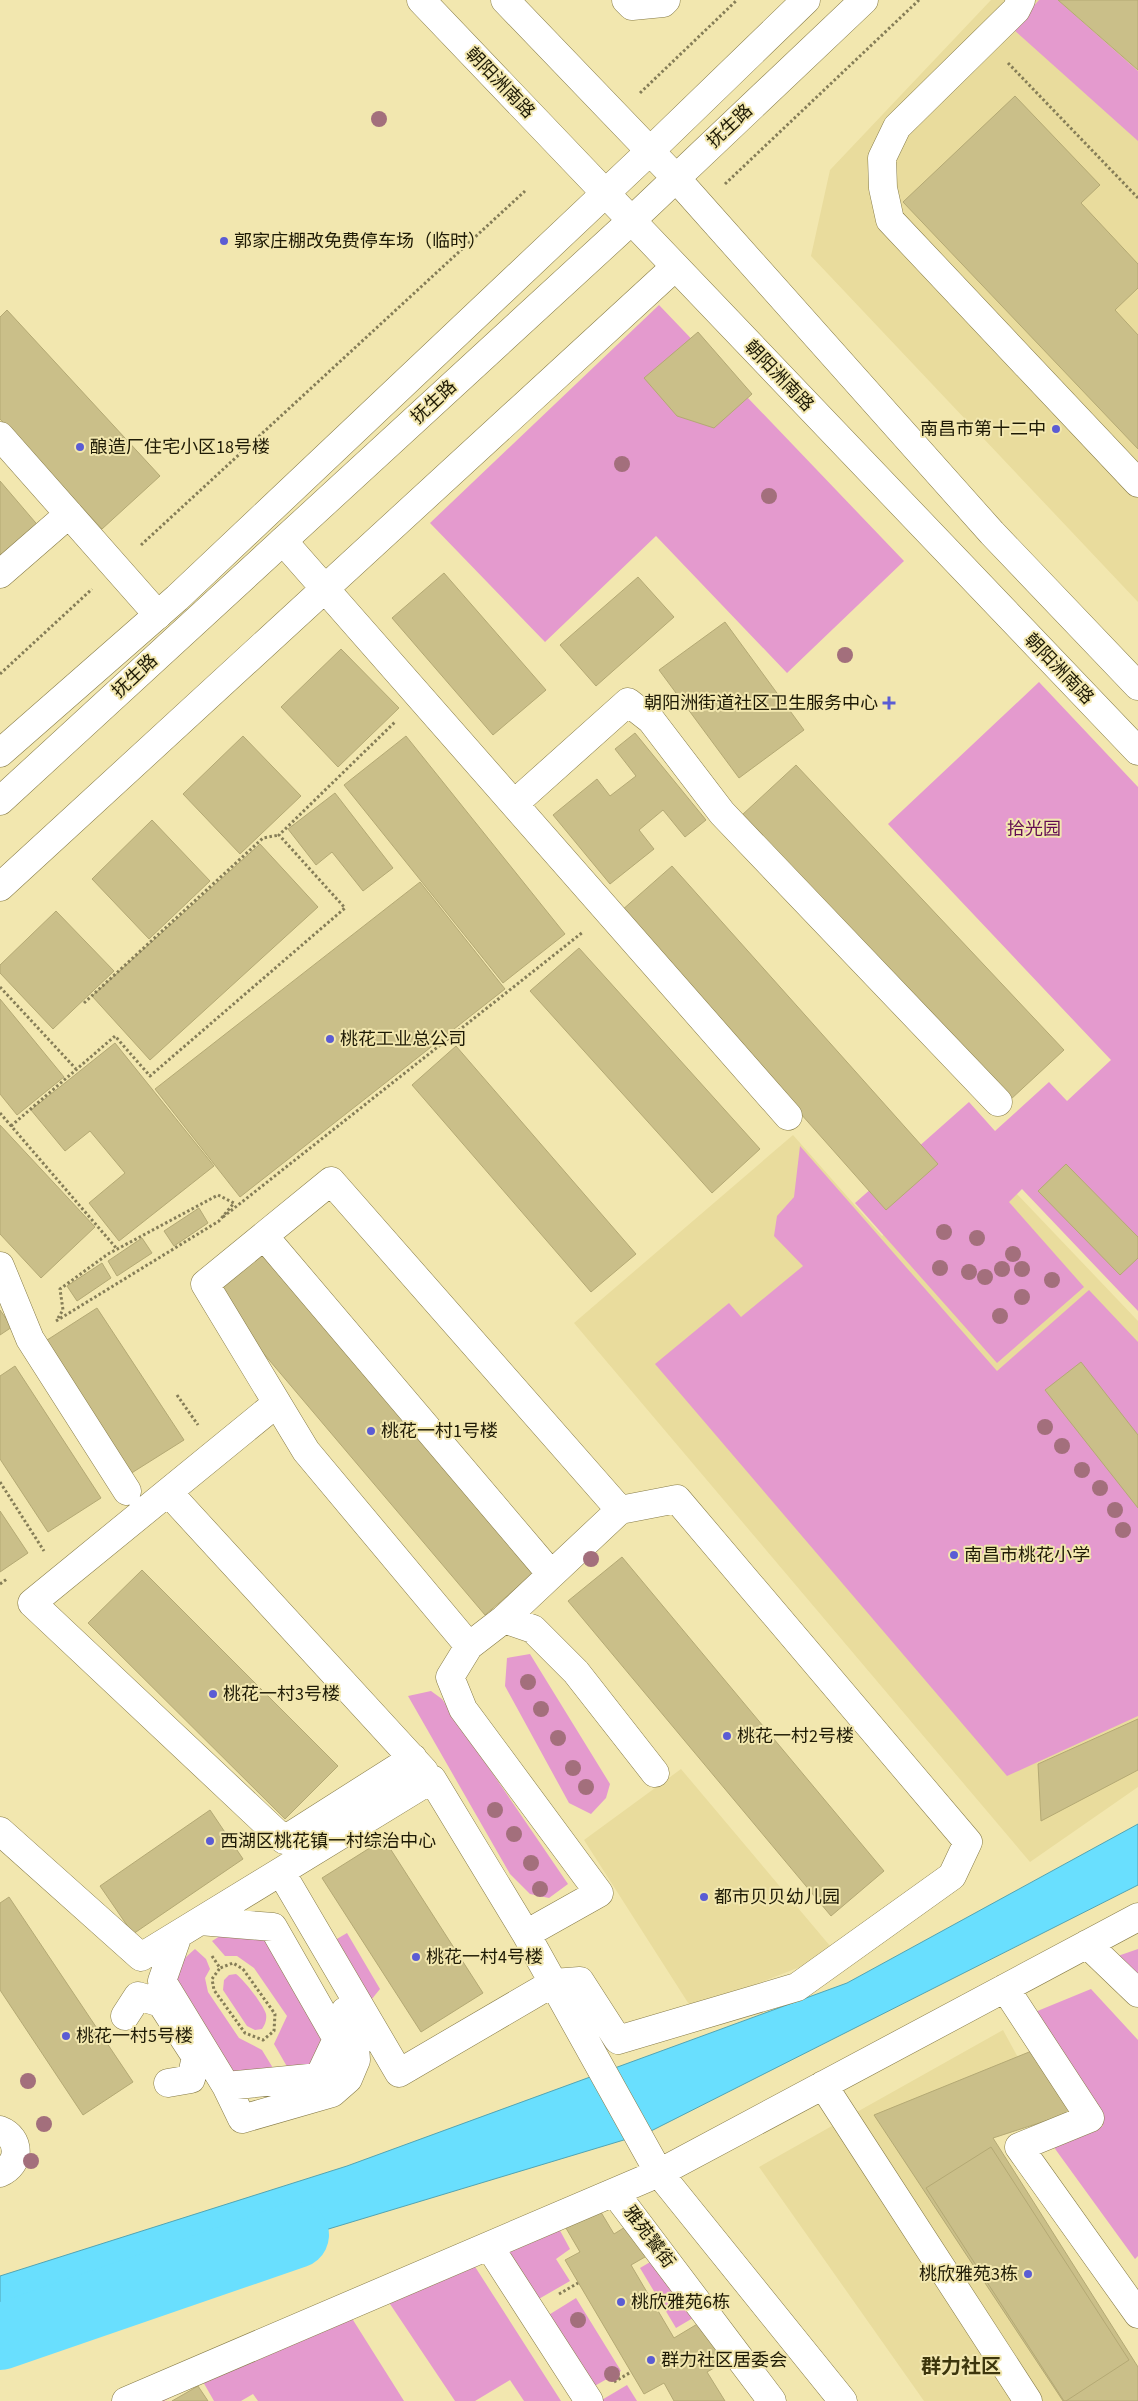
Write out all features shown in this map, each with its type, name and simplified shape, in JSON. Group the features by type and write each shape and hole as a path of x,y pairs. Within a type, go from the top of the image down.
{"main road":[{"name":"朝阳洲南路","path":"421,0 1138,751"},
{"path":"505,0 675,177 992,533 1136,681"},
{"path":"626,0 632,6 663,3 666,0"},
{"name":"抚生路","path":"0,753 158,615 650,152 806,0"},
{"name":"抚生路","path":"0,800 631,221 675,177 864,0"},
{"path":"1021,0 1016,10 897,127 882,158 882,188 890,220 1138,483"},
{"path":"0,887 675,267"},
{"path":"0,436 158,615"},
{"path":"0,574 69,514"},
{"path":"283,541 788,1116"},
{"path":"514,804 628,702 651,720 722,813 998,1102"},
{"path":"469,1646 306,1451 206,1284 331,1181 620,1510"},
{"path":"264,1236 551,1574"},
{"path":"0,1266 30,1339 126,1491"},
{"path":"277,1403 32,1603 284,1840 413,1758"},
{"path":"168,1492 432,1779 526,1934 659,2173 843,2401"},
{"path":"266,1881 399,2073 557,1991 580,1981 618,2040 798,1988 952,1876 968,1842 677,1499 620,1510 504,1619 469,1646 450,1677 463,1709 598,1893 526,1934"},
{"path":"504,1619 533,1629 576,1672 655,1774"},
{"path":"141,1958 432,1779"},
{"path":"0,1831 141,1958 226,2086 242,2119 332,2093 348,2079 356,2060 354,2032 344,2010 266,1881"},
{"path":"226,2086 319,2077 337,2039 273,1927 266,1881"},
{"path":"126,2401 659,2173 1138,1917"},
{"path":"190,1928 273,1927"},
{"path":"162,1992 190,1928"},
{"path":"1087,1944 1138,1993"},
{"path":"1005,1988 1090,2118 1019,2148 1138,2314"},
{"path":"125,2016 138,1996 162,1992"},
{"path":"162,1992 196,2057 191,2079 168,2083"},
{"path":"822,2085 1028,2401"},
{"path":"0,2130 13,2139 16,2153 11,2166 0,2173"},
{"name":"雅苑饕街","path":"616,2193 772,2401"},
{"path":"489,2246 589,2401"}],"path":[{"path":"616,116 737,0"},
{"path":"985,40 1138,198"},
{"path":"0,674 525,191"},
{"path":"84,1003 263,838 280,835 421,697"},
{"path":"11,1126 115,1036 150,1076 346,908 280,835"},
{"path":"219,1221 234,1203 218,1196 117,1249 60,1289 64,1310 56,1321 219,1221 609,912"},
{"path":"0,987 76,1069"},
{"path":"0,1113 117,1249"},
{"path":"0,1482 44,1551"},
{"path":"190,1928 220,1968"},
{"path":"233,1963 244,1969 275,2014 274,2031 263,2040 245,2033 214,1990 212,1979 220,1968 233,1963"}],"shaded area":[{"name":"南昌市第十二中","path":"991,0 1138,0 1138,602 811,256 830,170"},
{"name":"南昌市桃花小学","path":"793,1135 882,1236 976,1151 1138,1321 1138,1787 1030,1862 574,1323"},
{"name":"都市贝贝幼儿园","path":"681,1769 836,1953 692,2009 584,1840"},
{"path":"1003,2030 1032,2083 924,2136 1097,2401 924,2401 759,2167"}],"green space":[{"path":"1039,0 1058,0 1138,71 1138,141 1013,29"},
{"path":"659,305 904,561 787,673 656,536 545,642 430,523"},
{"name":"拾光园","path":"1039,682 1138,787 1138,1311 1022,1189 1009,1202 1084,1287 997,1363 855,1203 969,1102 995,1131 1049,1082 1067,1101 1111,1060 888,824"},
{"name":"南昌市桃花小学","path":"800,1146 997,1371 1089,1290 1138,1342 1138,1716 1007,1776 655,1364 729,1303 741,1317 803,1266 774,1236 777,1216 794,1197"},
{"path":"530,1654 610,1784 606,1798 591,1814 569,1803 505,1686 507,1658"},
{"path":"431,1691 442,1699 568,1884 549,1898 530,1894 510,1874 408,1696"},
{"path":"228,1931 270,1939 327,2037 313,2070 289,2070 274,2044 287,2016 254,1968 237,1956 225,1956 212,1941"},
{"path":"347,1933 380,1989 367,2005 330,1943"},
{"path":"195,1949 206,1959 210,1969 205,1978 208,1992 239,2038 262,2050 276,2073 230,2079 179,1992 177,1973 181,1963"},
{"path":"1138,1949 1138,1981 1112,1958"},
{"path":"236,1974 253,1992 266,2014 265,2024 262,2029 255,2030 247,2026 223,1990 224,1980 229,1975"},
{"path":"1091,1989 1138,2040 1138,2256 1135,2259 1053,2146 1103,2126 1035,2012"},
{"path":"557,2225 570,2249 556,2259 570,2281 537,2300 504,2248"},
{"path":"657,2258 698,2315 676,2328 640,2268"},
{"path":"472,2262 561,2401 524,2401 510,2380 475,2401 455,2401 386,2298"},
{"path":"576,2298 621,2371 591,2388 547,2316"},
{"path":"348,2312 404,2401 258,2401 253,2394 241,2401 214,2401 202,2380 164,2401 147,2401"},
{"path":"627,2385 637,2401 600,2401"}],"water":[{"path":"1138,1824 1138,1885 647,2133 0,2328 0,2276 347,2166 847,1983"}],"building":[{"path":"1058,0 1138,0 1138,70"},
{"path":"1015,96 1100,185 1081,203 1138,264 1138,288 1115,310 1138,335 1138,449 903,202"},
{"name":"酿造厂住宅小区18号楼","path":"7,310 160,476 102,529 0,419 0,317"},
{"path":"698,332 752,394 714,428 677,416 644,378"},
{"path":"0,481 41,529 0,564"},
{"path":"444,573 546,690 493,735 392,618"},
{"path":"638,577 674,617 596,686 560,645"},
{"path":"725,622 804,730 739,778 659,670"},
{"path":"341,649 399,708 338,767 281,707"},
{"path":"635,733 706,820 685,837 663,810 639,830 654,849 610,884 553,815 597,779 610,796 636,776 615,749"},
{"path":"243,736 301,796 240,854 183,794"},
{"path":"406,736 565,934 503,983 344,785"},
{"path":"796,765 1064,1050 1010,1100 742,815"},
{"path":"335,793 393,868 363,891 332,852 316,865 288,829"},
{"path":"152,820 210,881 149,939 92,879"},
{"path":"260,844 318,907 150,1060 92,996"},
{"path":"672,866 938,1164 886,1210 621,911"},
{"name":"桃花工业总公司","path":"420,882 505,989 240,1197 155,1089"},
{"path":"56,911 114,971 53,1029 0,973 0,965"},
{"path":"579,948 760,1149 712,1193 530,991"},
{"path":"0,999 64,1077 17,1115 0,1094"},
{"path":"115,1043 214,1166 119,1241 89,1203 125,1173 90,1131 65,1151 31,1110"},
{"path":"456,1046 636,1254 591,1292 412,1085"},
{"path":"0,1125 95,1227 41,1278 0,1234"},
{"path":"1066,1164 1138,1237 1138,1258 1120,1275 1038,1191"},
{"path":"199,1208 208,1223 174,1246 164,1231"},
{"path":"142,1238 152,1253 117,1276 108,1261"},
{"name":"桃花一村1号楼","path":"258,1248 534,1573 485,1615 209,1289"},
{"path":"102,1263 111,1278 77,1301 67,1286"},
{"path":"97,1308 184,1440 130,1474 44,1342"},
{"path":"0,1310 12,1327 0,1335"},
{"path":"1081,1362 1138,1435 1138,1508 1045,1390"},
{"path":"15,1366 101,1498 48,1532 0,1459 0,1376"},
{"path":"0,1511 28,1553 0,1572"},
{"name":"桃花一村2号楼","path":"622,1557 884,1871 831,1916 568,1601"},
{"name":"桃花一村3号楼","path":"142,1570 338,1766 285,1819 88,1623"},
{"path":"1138,1719 1138,1770 1041,1821 1038,1764"},
{"path":"210,1810 243,1859 133,1934 100,1886"},
{"name":"桃花一村4号楼","path":"384,1839 483,1993 421,2032 322,1878"},
{"name":"桃花一村5号楼","path":"9,1897 133,2082 83,2115 0,1990 0,1903"},
{"path":"1039,2048 1070,2113 993,2138 1138,2367 1138,2401 1063,2401 874,2115"},
{"name":"桃欣雅苑3栋","path":"991,2147 1129,2360 1066,2401 1064,2401 926,2188"},
{"name":"桃欣雅苑6栋","path":"596,2204 614,2234 633,2222 652,2253 631,2265 674,2338 704,2320 728,2360 707,2372 725,2401 674,2401 664,2383 644,2394 565,2260 580,2252 563,2223"},
{"path":"198,2386 208,2401 172,2401"}],"waterway":[{"path":"0,2337 296,2235"}],"place":[{"name":"郭家庄棚改免费停车场（临时）","path":"224,241"},
{"name":"南昌市第十二中","path":"1056,429"},
{"name":"酿造厂住宅小区18号楼","path":"80,447"},
{"name":"朝阳洲街道社区卫生服务中心","path":"889,703"},
{"name":"桃花工业总公司","path":"330,1039"},
{"name":"桃花一村1号楼","path":"371,1431"},
{"name":"南昌市桃花小学","path":"954,1555"},
{"name":"桃花一村3号楼","path":"213,1694"},
{"name":"桃花一村2号楼","path":"727,1736"},
{"name":"西湖区桃花镇一村综治中心","path":"210,1841"},
{"name":"都市贝贝幼儿园","path":"704,1897"},
{"name":"桃花一村4号楼","path":"416,1957"},
{"name":"桃花一村5号楼","path":"66,2036"},
{"name":"桃欣雅苑3栋","path":"1028,2274"},
{"name":"桃欣雅苑6栋","path":"621,2302"},
{"name":"群力社区居委会","path":"651,2360"}],"district":[{"name":"群力社区","path":"961,2367"}]}
